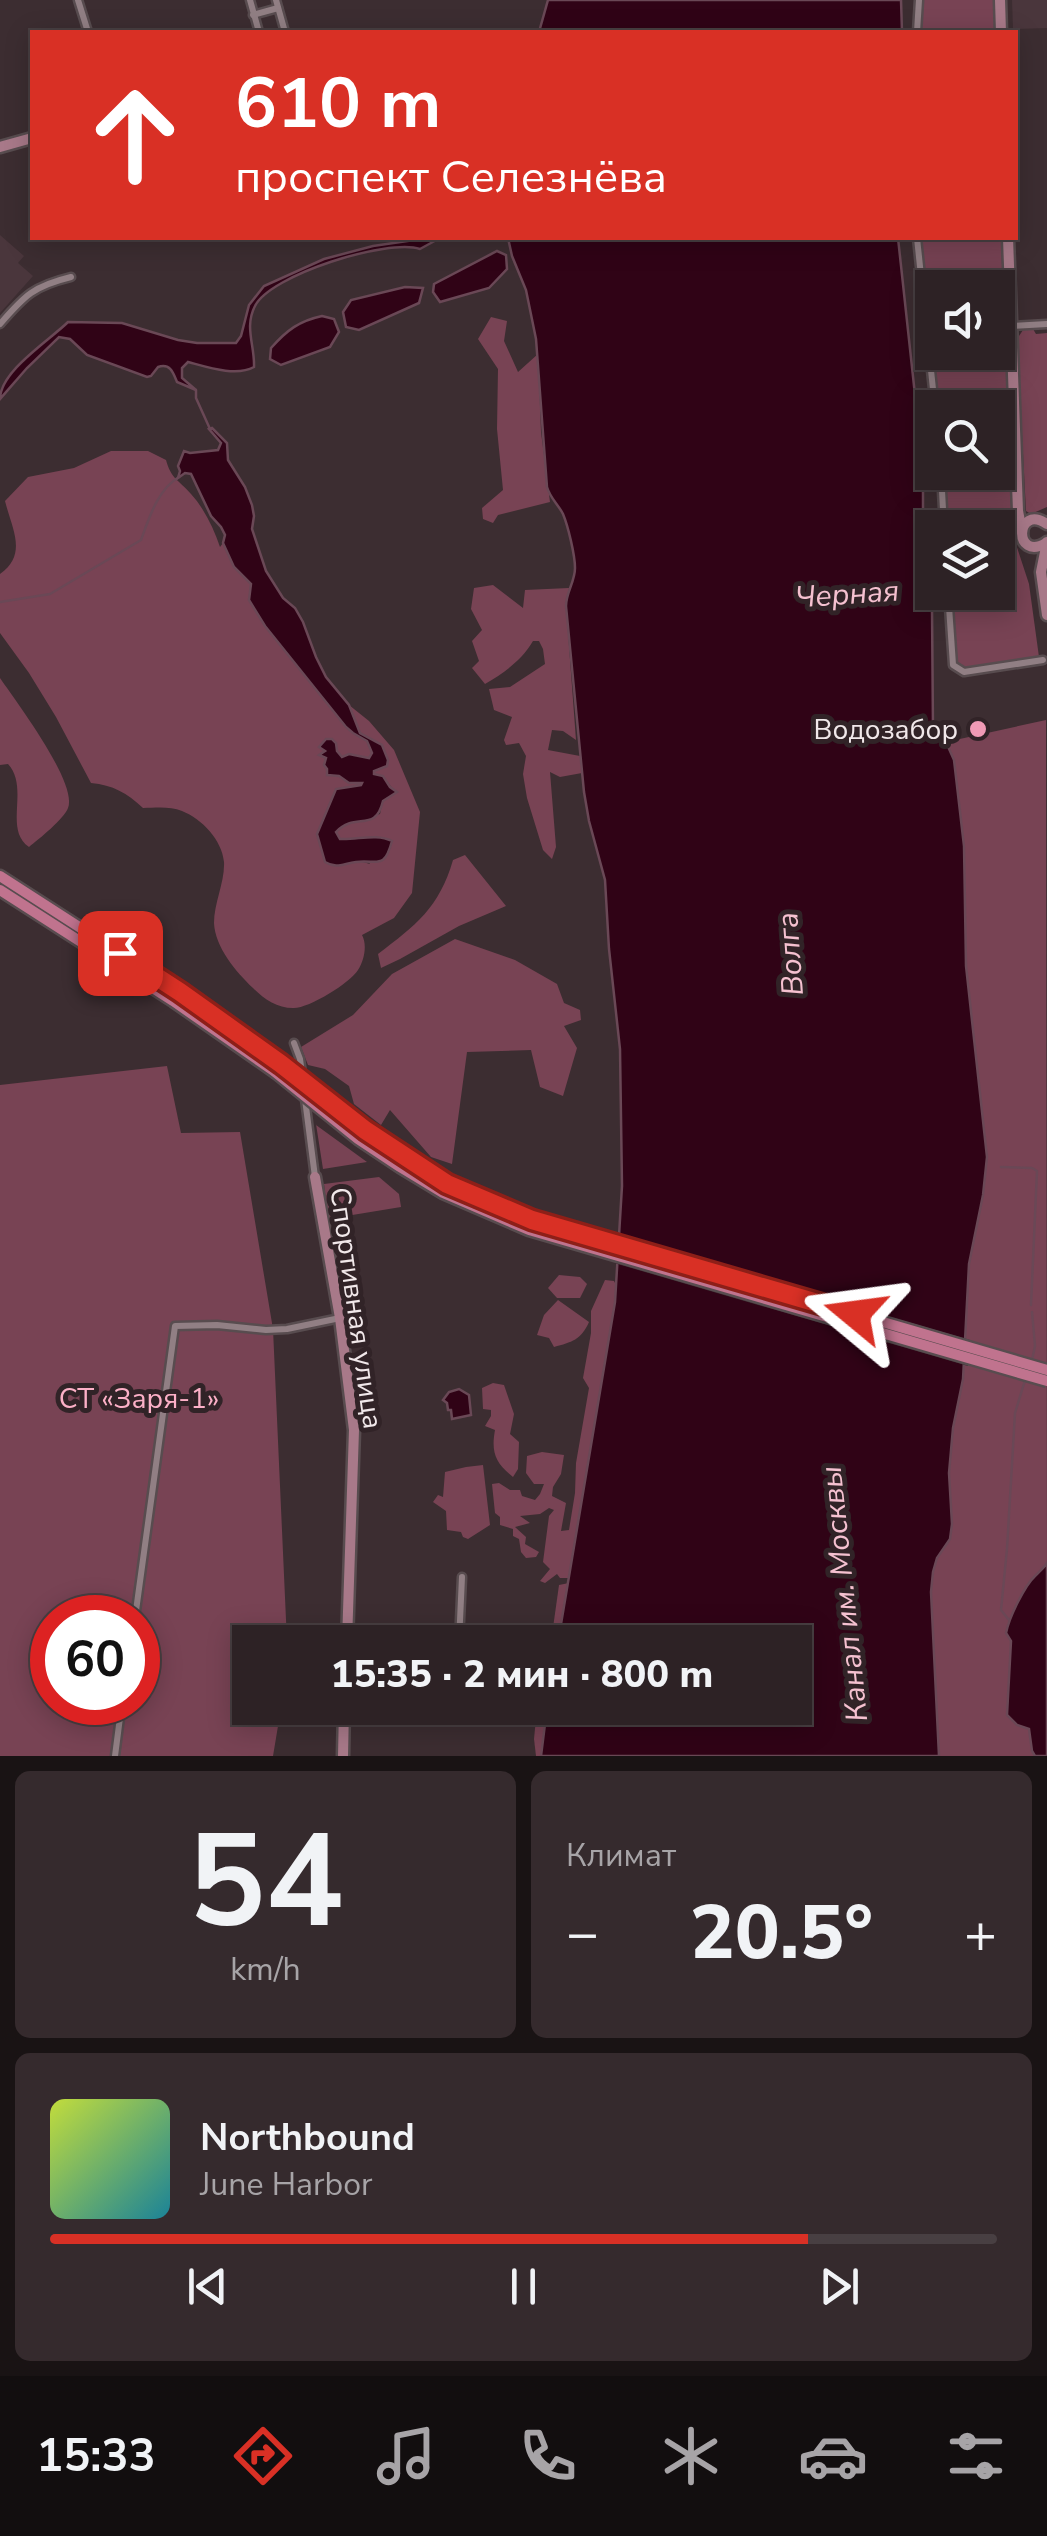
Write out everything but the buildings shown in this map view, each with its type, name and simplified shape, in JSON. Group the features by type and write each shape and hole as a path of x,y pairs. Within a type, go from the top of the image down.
{"main road":[{"path":"0,876 180,992 278,1068 447,1184 532,1220 1047,1370"},
{"path":"0,890 278,1068 358,1138 443,1194 529,1230 1047,1381"}],"street":[{"path":"78,0 87,30"},
{"path":"250,0 258,30"},
{"path":"917,30 918,0"},
{"path":"1000,0 1001,30"},
{"path":"254,15 277,4 284,30"},
{"path":"0,148 30,139"},
{"path":"917,240 933,390"},
{"path":"1008,240 1009,270"},
{"path":"0,324 36,288 71,277"},
{"path":"1015,326 1047,324"},
{"path":"1012,370 1018,511 1026,544 1041,572"},
{"path":"1018,511 1040,519"},
{"path":"1022,532 1040,519"},
{"path":"1026,544 1039,547 1047,542"},
{"path":"1047,542 1041,572 1047,615"},
{"path":"949,610 953,665 964,672 1043,660"},
{"name":"Спортивная улица","path":"294,1042 300,1059 354,1430 348,1625"},
{"path":"138,1595 175,1326 266,1330 340,1318"},
{"path":"460,1625 462,1577"},
{"path":"115,1756 119,1725"},
{"path":"343,1756 344,1725"}],"shaded area":[{"path":"1012,0 1047,0 1047,28 1013,29"},
{"path":"0,235 24,256 18,263 33,276 0,313"}],"green space":[{"path":"920,0 994,0 995,30 918,30"},
{"path":"920,240 1001,240 1002,270 923,270"},
{"path":"491,317 507,321 504,341 518,372 538,354 541,432 550,502 498,515 493,523 483,519 482,508 503,490 497,429 498,369 478,339"},
{"path":"1033,329 1036,334 1047,333 1047,507 1031,514 1026,511 1017,339 1023,330"},
{"path":"932,370 1006,370 1007,390 934,390"},
{"path":"111,451 148,451 166,460 173,475 204,512 220,547 223,543 234,567 251,584 249,600 265,626 346,727 367,741 372,754 369,758 349,754 342,757 323,742 321,746 326,752 323,753 327,775 362,783 339,788 331,800 317,834 325,862 370,864 354,840 340,839 336,832 342,826 380,814 383,801 396,793 383,776 374,774 382,745 360,733 349,705 394,750 420,812 412,893 394,918 362,935 364,956 354,975 328,994 300,1007 287,1008 266,999 222,950 214,923 224,862 210,831 182,811 143,808 119,791 91,783 56,717 0,633 0,574 9,566 16,549 5,501 28,477 74,468"},
{"path":"944,490 1010,490 1011,510 945,510"},
{"path":"1015,541 1029,584 1039,657 965,670 956,663 951,610 1015,610"},
{"path":"493,585 523,608 525,590 569,588 566,606 576,740 563,731 552,730 548,750 580,756 582,773 560,777 550,772 556,847 552,859 543,850 527,798 523,774 526,756 519,743 506,745 504,740 512,717 494,710 489,689 510,687 545,664 543,649 539,641 533,641 512,666 485,684 472,668 479,661 472,641 482,630 471,609 474,588"},
{"path":"0,678 55,762 69,796 62,818 29,847 18,830 14,774 8,764 0,765"},
{"path":"1046,720 1047,1563 1024,1592 1009,1620 1007,1715 1029,1728 1035,1756 939,1756 931,1592 937,1558 950,1539 952,1524 949,1473 953,1428 963,1379 969,1264 987,1157 966,966 964,845 954,760 946,742"},
{"path":"465,855 506,906 381,968 378,954 424,914 441,891 453,860"},
{"path":"455,939 515,960 557,984 564,1003 580,1010 581,1020 564,1026 577,1048 563,1096 540,1087 531,1050 467,1052 452,1164 431,1157 390,1110 381,1125 354,1104 349,1086 325,1069 308,1065 301,1047 353,1015 392,974"},
{"name":"СТ «Заря-1»","path":"167,1066 181,1133 240,1132 273,1329 286,1625 232,1625 232,1725 278,1725 273,1756 0,1756 0,1085"},
{"path":"316,1125 367,1162 323,1169"},
{"path":"379,1177 399,1194 401,1207 328,1219 324,1184"},
{"path":"559,1275 580,1277 587,1284 580,1298 557,1298 548,1288"},
{"path":"605,1280 614,1281 617,1287 570,1578 557,1574 545,1583 540,1581 550,1569 543,1562 549,1516 554,1510 520,1516 530,1523 515,1527 526,1537 525,1544 539,1552 536,1557 526,1558 513,1529 500,1525 492,1484 520,1490 522,1496 535,1500 544,1484 534,1484 526,1473 527,1456 542,1452 564,1455 552,1496 566,1503 561,1531 569,1530 589,1388 583,1378 591,1311"},
{"path":"558,1300 589,1322 575,1339 554,1347 549,1338 537,1335 544,1315"},
{"path":"493,1383 504,1385 514,1414 510,1434 519,1442 518,1469 513,1477 496,1456 495,1430 485,1426 491,1410 483,1409 482,1388"},
{"path":"483,1465 490,1525 468,1539 461,1532 447,1530 446,1511 433,1502 438,1495 443,1497 445,1472"},
{"path":"569,1583 561,1625 553,1625 559,1585"},
{"path":"535,1725 545,1725 541,1756 536,1756"}],"water":[{"path":"548,0 901,0 902,30 540,30"},
{"path":"436,240 420,249 383,249 331,262 305,271 265,294 252,314 254,367 247,370 230,371 188,362 182,368 182,378 196,390 177,382 168,367 158,367 147,377 87,355 70,339 59,337 0,399 2,388 17,367 68,322 122,323 178,340 236,343 249,305 264,286 324,259 373,246"},
{"path":"508,240 898,240 915,395 915,490 923,490 923,510 915,510 915,610 932,610 933,730 946,742 954,760 964,846 966,966 987,1157 969,1264 963,1379 953,1428 949,1473 952,1524 950,1539 937,1558 931,1592 939,1756 541,1756 545,1725 812,1725 812,1625 561,1625 615,1302 622,1186 620,1049 605,880 584,792 566,606 575,573 574,556 563,514 547,487 536,339 526,290"},
{"path":"497,251 506,255 507,269 489,288 440,302 433,292 434,284"},
{"path":"405,287 423,288 419,303 359,330 346,327 343,312 351,300"},
{"path":"322,316 334,319 339,332 330,347 281,365 270,359 271,348 288,331"},
{"path":"209,429 227,443 228,460 252,505 252,529 266,571 283,598 295,608 326,677 349,705 360,733 382,745 388,760 387,766 374,774 383,776 397,792 383,801 375,817 343,826 336,832 340,839 373,837 392,841 386,857 379,862 336,866 325,862 317,834 336,789 362,783 327,775 326,758 319,755 325,751 319,747 326,739 332,739 342,757 349,754 369,758 372,753 367,741 346,727 265,626 249,600 251,584 234,567 223,543 225,535 191,474 178,478 184,451 218,450 221,443"},
{"path":"459,1389 469,1395 471,1415 452,1419 443,1400 449,1392"},
{"path":"1047,1563 1047,1756 1035,1756 1029,1729 1017,1725 1007,1715 1011,1641 1006,1633 1022,1594"}],"pier":[{"path":"615,1237 970,1340 968,1366 614,1263"}],"waterway":[{"path":"196,390 210,429"},
{"path":"0,602 50,594 141,540 160,496 179,477"},
{"path":"1001,1167 1037,1171 1031,1305"},
{"path":"1032,1312 1032,1360"},
{"path":"1009,1620 1001,1610 1015,1413 1026,1377"}],"place":[{"name":"Водозабор","path":"978,729"}],"route":[{"path":"120,953 281,1064 365,1130 447,1184 532,1220 855,1314"}],"water label":[{"name":"Черная","path":"847,594"},
{"name":"Волга","path":"790,954"},
{"name":"Канал им. Москвы","path":"844,1594"}]}
